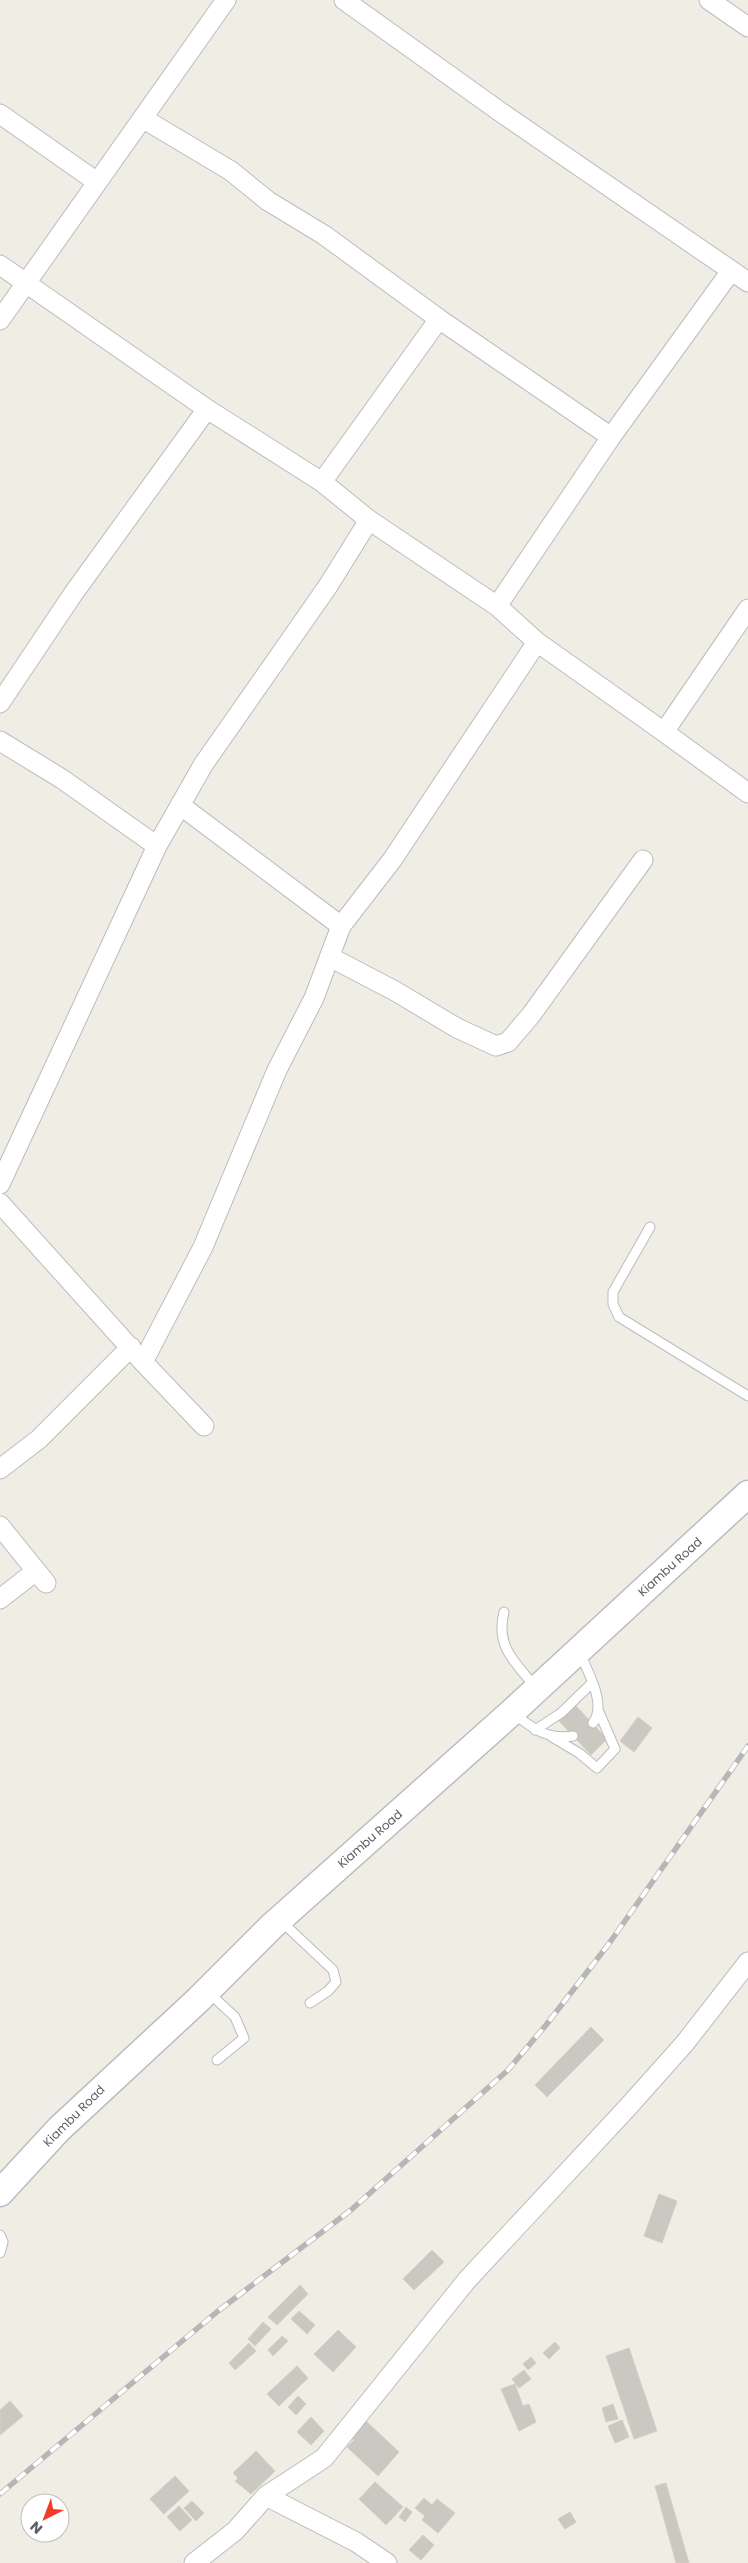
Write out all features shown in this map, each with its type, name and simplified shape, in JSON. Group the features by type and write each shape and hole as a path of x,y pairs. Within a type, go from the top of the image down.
{"main road":[{"name":"Kiambu Road","path":"0,2193 59,2129 104,2085 148,2048 279,1920 512,1712 579,1648 748,1494"}],"street":[{"path":"0,320 24,283 144,119 226,0"},
{"path":"344,0 499,111 748,282"},
{"path":"709,0 748,28"},
{"path":"0,114 97,182"},
{"path":"144,119 231,172 268,201 324,235 439,319 611,437"},
{"path":"0,264 24,283 207,409 322,482 368,520 497,606 537,642 748,793"},
{"path":"497,606 611,437 731,271"},
{"path":"322,482 439,319"},
{"path":"0,703 73,594 207,409"},
{"path":"0,1184 157,846 203,765 328,586 368,520"},
{"path":"664,732 748,609"},
{"path":"143,1362 203,1247 277,1070 314,998 341,926 392,860 537,642"},
{"path":"0,741 62,778 157,846"},
{"path":"180,805 341,926"},
{"path":"330,957 394,991 457,1028 496,1046 508,1042 531,1015 643,860"},
{"path":"2,1210 204,1426"},
{"path":"0,1469 39,1439 131,1347"},
{"path":"0,1526 41,1577 0,1599"},
{"path":"194,2563 235,2531 266,2496 324,2458 467,2280 628,2107 685,2042 748,1962"},
{"path":"266,2496 356,2542 387,2563"},
{"path":"356,2542 362,2563"}],"lane":[{"path":"650,1227 614,1292 613,1304 619,1316 748,1396"},
{"path":"504,1612 500,1632 502,1643 536,1688"},
{"path":"512,1712 535,1730 552,1737 597,1768 615,1749 599,1712 592,1683 579,1648"},
{"path":"535,1730 561,1713 592,1683"},
{"path":"592,1723 599,1712"},
{"path":"552,1737 573,1736"},
{"path":"279,1920 333,1970 336,1982 328,1991 310,2003"},
{"path":"206,1991 235,2017 244,2038 217,2060"},
{"path":"0,2235 2,2242 0,2253"}],"building":[{"path":"576,1706 607,1739 591,1755 559,1721"},
{"path":"638,1717 652,1728 634,1752 620,1741"},
{"path":"591,2027 604,2040 547,2097 535,2085"},
{"path":"659,2194 677,2201 662,2243 644,2236"},
{"path":"432,2250 444,2262 414,2290 403,2279"},
{"path":"300,2285 308,2294 277,2325 268,2317"},
{"path":"299,2311 315,2325 307,2334 291,2319"},
{"path":"263,2322 271,2329 255,2346 248,2339"},
{"path":"338,2330 356,2347 333,2372 314,2354"},
{"path":"282,2336 288,2341 273,2356 268,2350"},
{"path":"555,2342 560,2348 549,2359 543,2353"},
{"path":"249,2343 256,2351 235,2370 229,2363"},
{"path":"629,2348 657,2431 634,2439 606,2356"},
{"path":"531,2357 536,2363 528,2370 523,2364"},
{"path":"297,2366 308,2378 279,2406 267,2394"},
{"path":"524,2370 531,2379 519,2388 512,2379"},
{"path":"515,2384 523,2406 529,2404 536,2422 519,2431 501,2389"},
{"path":"298,2396 306,2404 296,2415 288,2407"},
{"path":"10,2401 23,2416 0,2435 0,2410"},
{"path":"613,2404 618,2419 606,2422 602,2408"},
{"path":"311,2417 324,2431 311,2445 297,2432"},
{"path":"622,2420 629,2437 615,2443 608,2426"},
{"path":"366,2421 399,2452 378,2476 347,2447 354,2440 351,2437"},
{"path":"256,2451 275,2471 251,2494 235,2481 238,2478 233,2473"},
{"path":"175,2476 189,2491 164,2514 150,2499"},
{"path":"375,2482 403,2507 386,2525 359,2499"},
{"path":"666,2483 689,2563 676,2563 655,2486"},
{"path":"424,2498 432,2505 437,2499 455,2513 438,2533 422,2520 425,2516 415,2508"},
{"path":"192,2501 204,2513 196,2521 184,2508"},
{"path":"179,2506 192,2520 180,2531 167,2517"},
{"path":"406,2507 412,2512 405,2522 399,2517"},
{"path":"570,2512 576,2522 565,2529 558,2519"},
{"path":"423,2535 434,2545 421,2560 409,2550"}],"railway":[{"path":"0,2494 218,2311 351,2210 508,2070 546,2025 608,1945 748,1746"}]}
